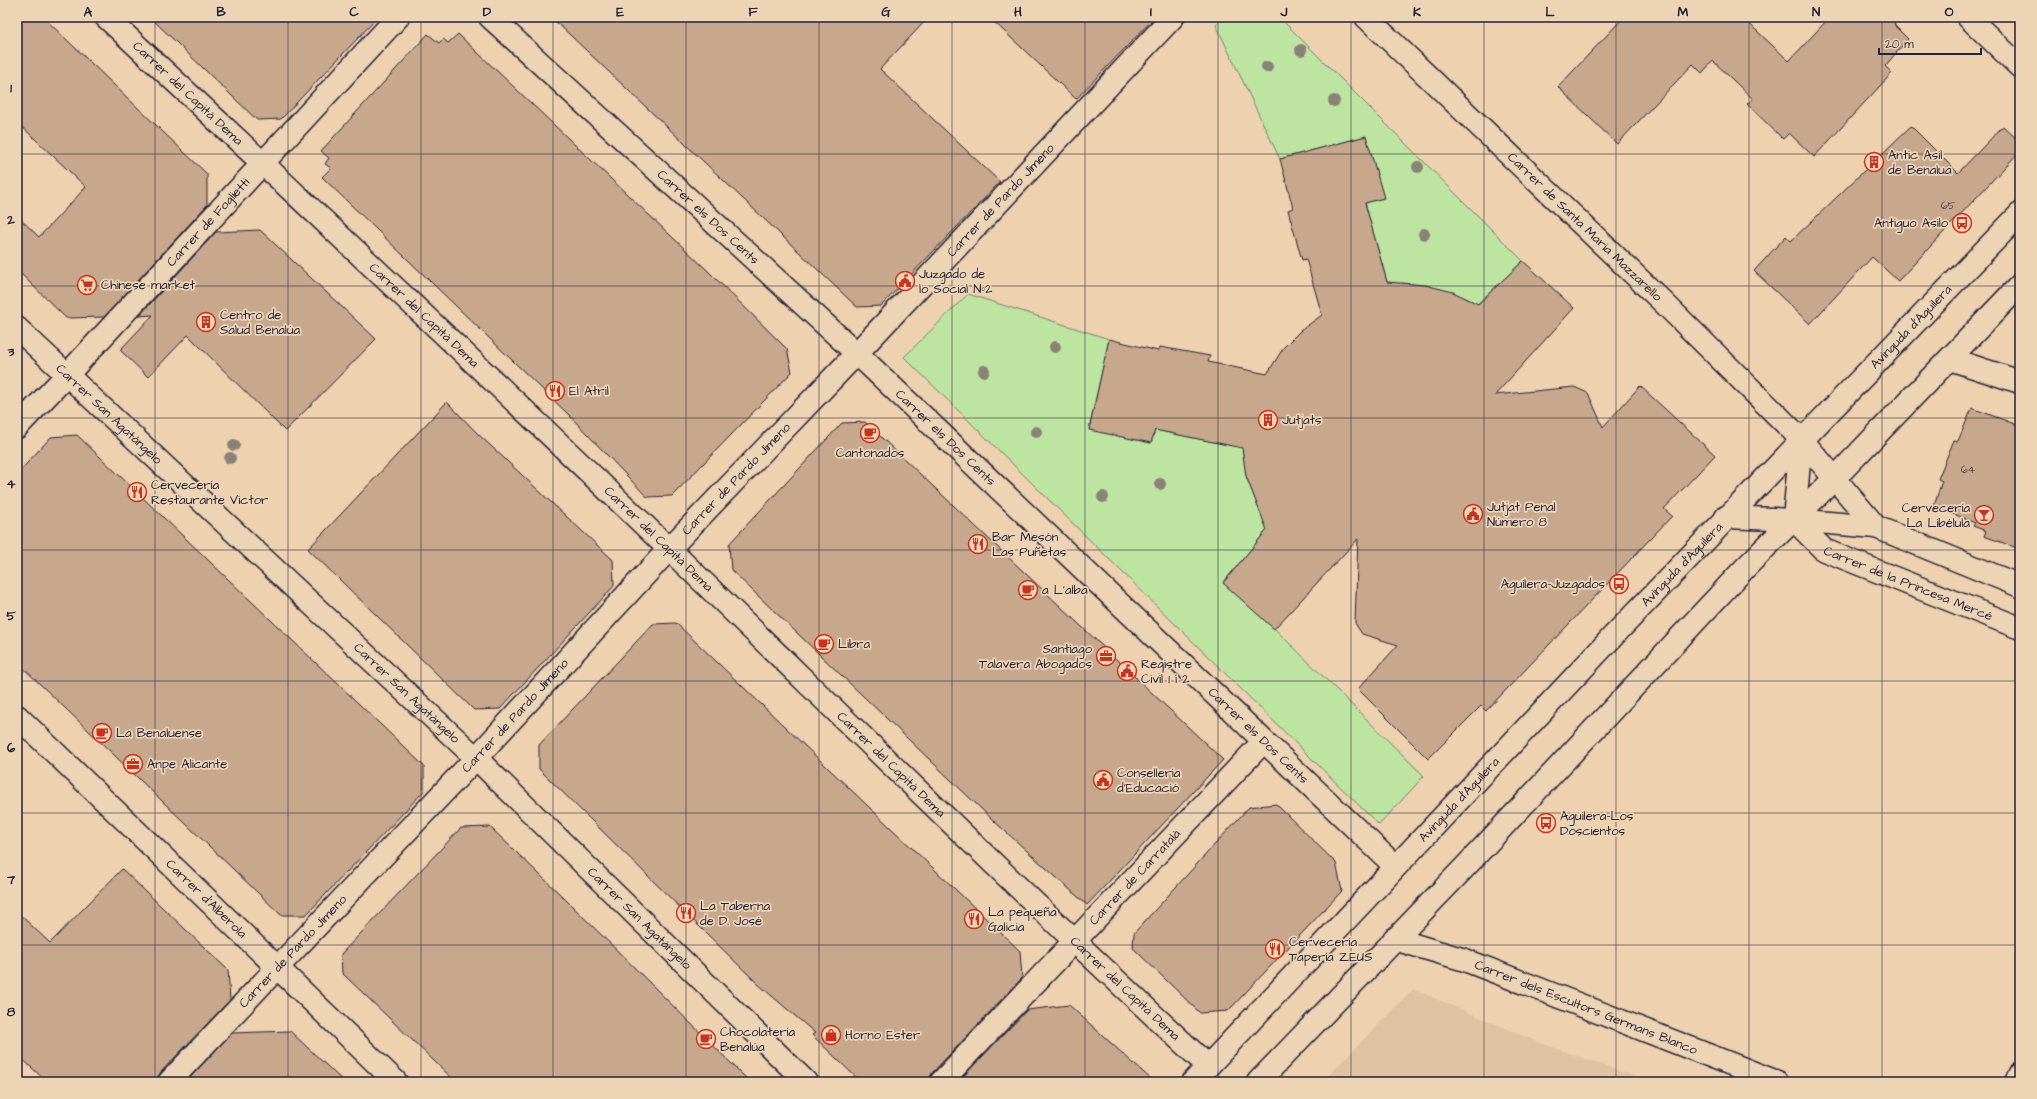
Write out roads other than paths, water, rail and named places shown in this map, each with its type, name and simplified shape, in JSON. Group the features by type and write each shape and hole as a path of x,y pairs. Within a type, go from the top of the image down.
{"street":[{"name":"Carrer del Capità Dema","path":"106,17 669,549 1074,941 1208,1066"},
{"name":"Carrer de Foglietti","path":"17,427 398,17"},
{"name":"Carrer els Dos Cents","path":"490,17 857,353 1263,742 1395,866"},
{"name":"Carrer de Pardo Jimeno","path":"170,1082 476,758 669,549 857,353 1172,17"},
{"name":"Carrer de Santa Maria Mazzarello","path":"1366,17 1664,304 1801,439"},
{"path":"1968,17 2020,67"},
{"name":"Avinguda d'Aguilera","path":"1193,1082 1395,866 1726,517 2020,214"},
{"path":"1258,1082 1394,939 1465,867 1739,574 1834,479 2020,285"},
{"name":"Carrer San Agatángelo","path":"17,328 66,376 476,758 806,1082"},
{"path":"1950,359 2020,382"},
{"path":"1801,439 1834,479"},
{"path":"1794,520 1801,439"},
{"name":"Carrer de la Princesa Mercé","path":"1834,479 1876,527"},
{"name":"Avinguda d'Aguilera","path":"1726,517 1794,520"},
{"name":"Carrer de la Princesa Mercé","path":"1794,520 1876,527 2020,586"},
{"name":"Carrer de la Princesa Mercé","path":"1794,520 1824,550 2020,628"},
{"name":"Carrer d'Alberola","path":"17,716 396,1082"},
{"name":"Carrer de Carratalà","path":"941,1082 1263,742"},
{"name":"Carrer dels Escultors Germans Blanco","path":"1394,939 1465,960 1777,1082"},
{"path":"2016,1082 2020,1073"}],"place":[{"name":"Antic Asil de Benalua","path":"1874,162"},
{"name":"Antiguo Asilo","path":"1962,223"},
{"name":"Juzgado de lo Social Nº2","path":"905,281"},
{"name":"Chinese market","path":"87,285"},
{"name":"Centro de Salud Benalúa","path":"206,322"},
{"name":"El Atril","path":"555,391"},
{"name":"Jutjats","path":"1268,420"},
{"name":"Cantonados","path":"870,433"},
{"name":"Cervecería Restaurante Victor","path":"137,492"},
{"name":"Jutjat Penal Número 8","path":"1473,514"},
{"name":"Cervecería La Libélula","path":"1984,515"},
{"name":"Bar Mesón Las Puñetas","path":"978,544"},
{"name":"Aguilera-Juzgados","path":"1619,584"},
{"name":"a L'alba","path":"1028,590"},
{"name":"Libra","path":"824,644"},
{"name":"Santiago Talavera Abogados","path":"1106,656"},
{"name":"Registre Civil 1 i 2","path":"1127,671"},
{"name":"La Benaluense","path":"102,733"},
{"name":"Anpe Alicante","path":"133,764"},
{"name":"Conselleria d'Educació","path":"1103,780"},
{"name":"Aguilera-Los Doscientos","path":"1546,823"},
{"name":"La Taberna de D. José","path":"686,913"},
{"name":"La pequeña Galicia","path":"974,919"},
{"name":"Cervecería Tapería ZEUS","path":"1275,949"},
{"name":"Horno Ester","path":"831,1035"},
{"name":"Chocolatería Benalúa","path":"706,1039"}]}
